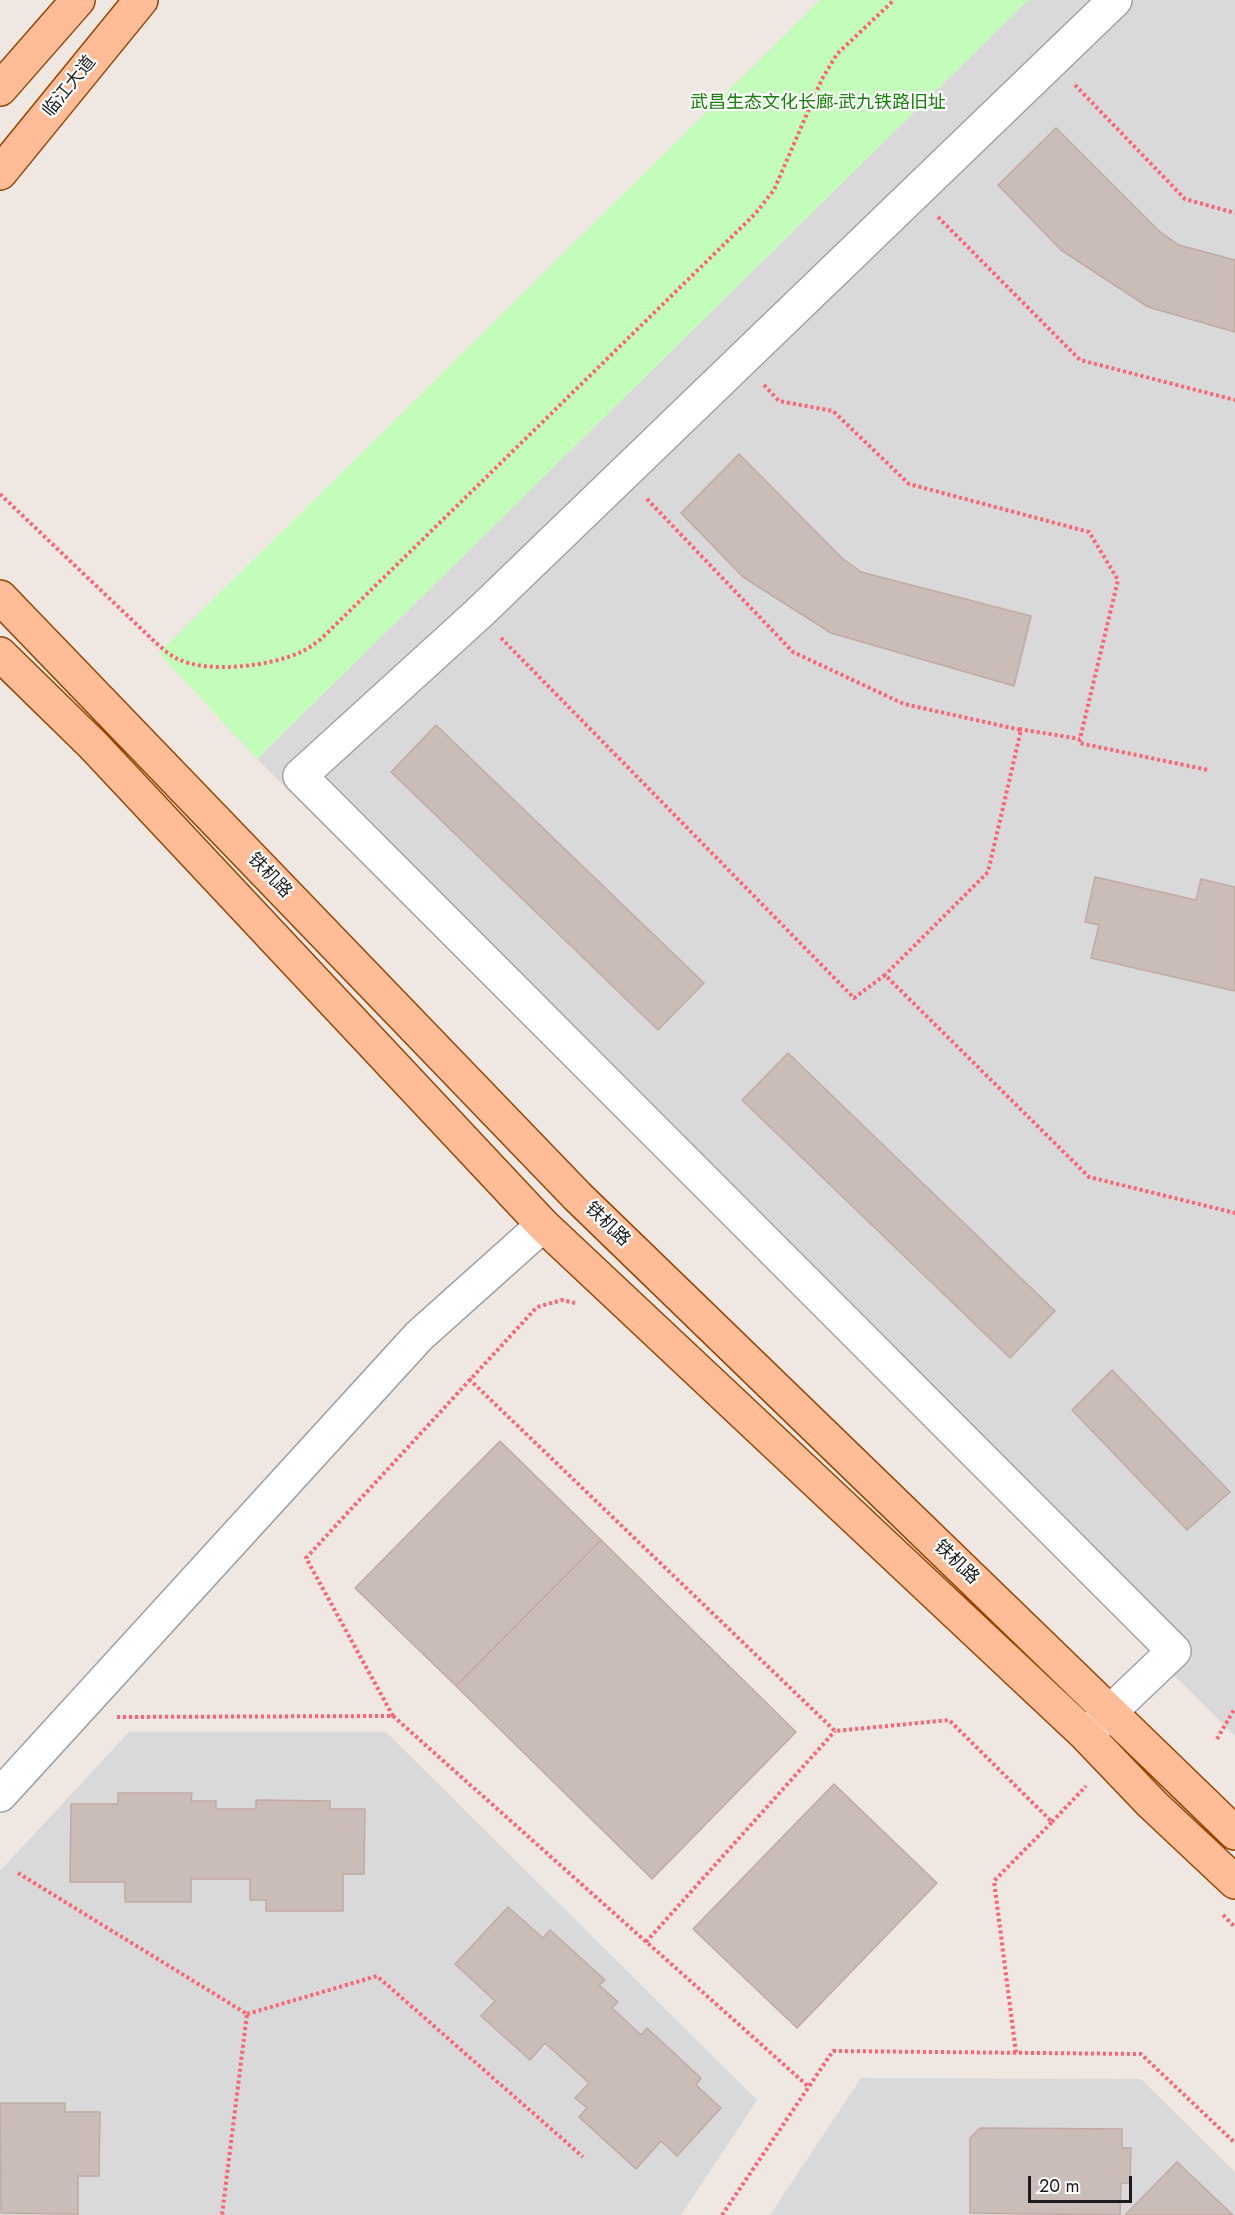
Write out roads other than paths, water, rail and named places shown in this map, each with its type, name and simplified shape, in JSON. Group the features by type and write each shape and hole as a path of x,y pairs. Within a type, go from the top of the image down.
{"main road":[{"path":"0,89 78,0"},
{"name":"临江大道","path":"0,173 141,0"},
{"name":"铁机路","path":"0,597 578,1197 1235,1833"},
{"name":"铁机路","path":"0,654 93,745 543,1225 1086,1735 1152,1804 1235,1882"}],"street":[{"path":"1086,1735 1174,1651 300,776 477,614 1115,0"},
{"path":"0,1795 419,1336 543,1225"}],"park label":[{"name":"武昌生态文化长廊-武九铁路旧址","path":"818,104"}]}
